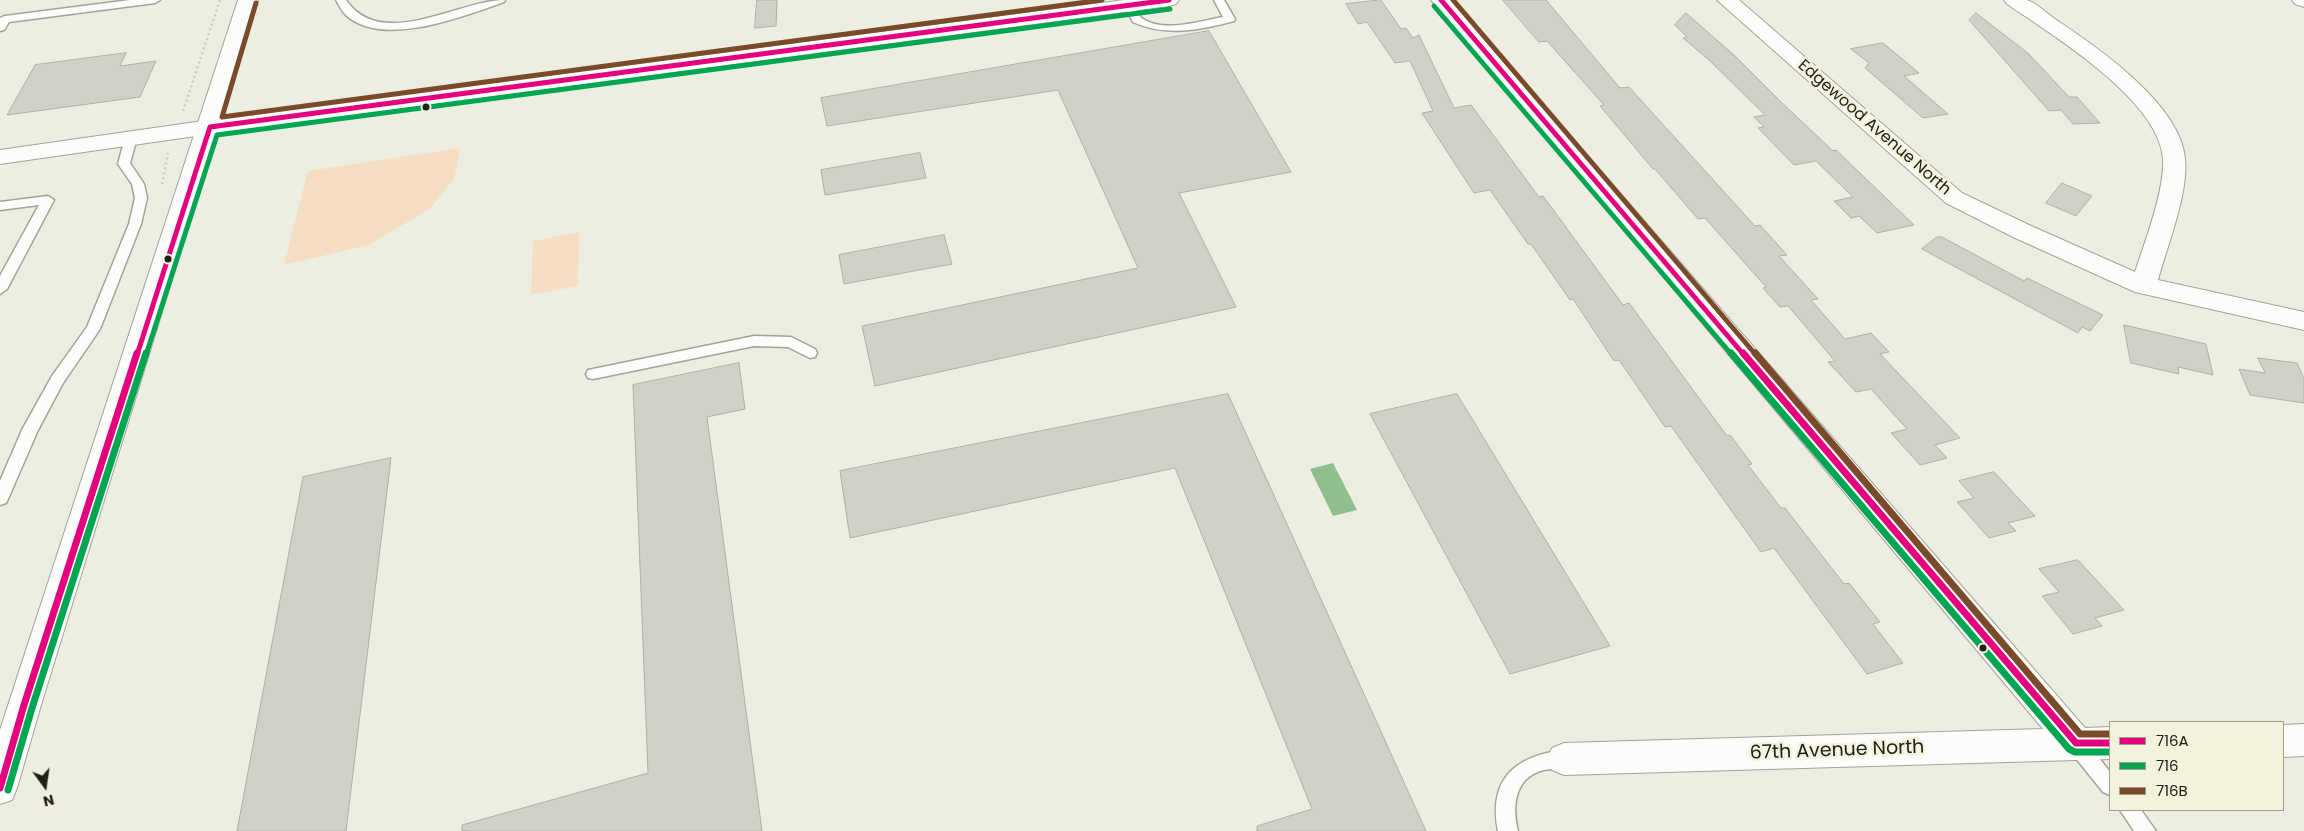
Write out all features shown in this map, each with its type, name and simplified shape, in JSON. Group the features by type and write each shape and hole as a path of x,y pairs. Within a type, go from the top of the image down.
{"street":[{"path":"0,788 30,686 210,126 248,0"},
{"path":"0,157 782,45 1169,0"},
{"path":"1441,0 2076,744"},
{"name":"Edgewood Avenue North","path":"1727,0 1954,198 2039,240 2144,286 2304,321"},
{"path":"2014,0 2120,78 2147,104 2165,132 2174,157 2172,184 2144,286"},
{"path":"2284,741 2304,740"},
{"name":"67th Avenue North","path":"1564,759 2109,743"}],"lane":[{"path":"2,22 156,0"},
{"path":"341,0 352,15 362,20 391,26 436,20 500,0"},
{"path":"1129,5 1137,20 1155,28 1170,28 1230,19 1219,0"},
{"path":"0,499 30,430 57,380 93,329 135,224 141,198 138,184 131,171 124,164 131,138"},
{"path":"0,206 48,200 0,289"},
{"path":"593,374 754,341 791,342 810,353"},
{"path":"2076,744 2109,785"},
{"path":"1508,831 1503,814 1506,794 1512,783 1524,771 1540,763 1564,759"},
{"path":"2130,811 2146,831"}],"path":[{"path":"183,111 220,0"}],"shaded area":[{"path":"460,148 454,179 430,209 368,245 284,265 308,171"},
{"path":"579,232 578,286 531,295 533,241"},
{"path":"1333,463 1357,510 1333,516 1310,469"}],"building":[{"path":"757,0 777,0 776,26 755,28"},
{"path":"1381,0 1401,29 1406,28 1413,38 1419,35 1454,108 1471,105 1539,197 1543,196 1623,305 1629,303 1727,436 1730,435 1752,464 1748,465 1781,508 1785,508 1844,584 1849,583 1880,622 1873,624 1903,663 1867,674 1774,548 1761,552 1671,426 1665,427 1619,360 1614,361 1573,299 1570,300 1490,190 1474,193 1422,113 1433,111 1410,61 1395,63 1367,22 1358,24 1346,4"},
{"path":"1503,0 1546,0 1620,88 1629,87 1755,226 1760,225 1787,255 1779,256 1818,299 1811,300 1845,339 1871,333 1889,352 1880,354 1960,438 1935,445 1947,458 1920,465 1891,433 1907,429 1871,389 1856,392 1828,362 1835,361 1788,306 1780,307 1763,288 1766,287 1705,218 1698,219 1600,106 1604,105 1547,41 1539,42"},
{"path":"1686,13 1734,55 1780,101 1833,151 1836,150 1914,225 1877,233 1859,216 1851,218 1834,201 1853,197 1816,161 1794,165 1758,128 1764,127 1754,117 1765,115 1709,60 1683,38 1687,37 1675,25"},
{"path":"1976,13 2029,54 2069,97 2077,97 2100,123 2073,124 2061,110 2049,111 1969,20"},
{"path":"1209,31 1291,172 1179,193 1236,307 875,386 862,326 1138,268 1058,90 827,126 821,98"},
{"path":"1883,43 1919,73 1904,76 1948,114 1923,118 1865,68 1869,63 1851,49"},
{"path":"126,53 120,66 156,61 140,97 7,115 35,65"},
{"path":"920,153 926,178 825,195 821,170"},
{"path":"2062,183 2092,196 2076,216 2046,203"},
{"path":"944,235 952,264 844,284 839,255"},
{"path":"1937,237 1942,237 2024,281 2027,278 2103,315 2090,331 2082,327 2078,333 1922,249"},
{"path":"2124,325 2206,344 2213,375 2178,367 2179,374 2131,363"},
{"path":"2258,358 2297,363 2304,378 2304,403 2250,395 2239,369 2265,373"},
{"path":"739,363 745,409 707,417 762,831 462,831 462,825 648,773 633,385"},
{"path":"1228,394 1426,831 1257,831 1257,826 1312,809 1175,468 850,538 840,471"},
{"path":"1457,394 1610,646 1510,674 1370,414"},
{"path":"391,458 346,831 237,831 303,477"},
{"path":"1994,472 2035,516 2008,523 2016,531 1989,538 1957,502 1974,498 1959,481"},
{"path":"2078,560 2124,610 2095,618 2102,626 2073,634 2042,596 2059,592 2039,569"}],"transit line":[{"name":"716B","path":"256,3 222,117 1102,0"},
{"name":"716A","path":"0,788 24,705 210,127 1169,0"},
{"name":"716A","path":"1441,0 2076,743 2109,743"},
{"name":"716B","path":"1453,0 2080,734 2109,734"},
{"name":"716","path":"1434,6 2069,749 2075,752 2109,752"},
{"name":"716","path":"8,790 32,708 217,135 1170,9"}]}
